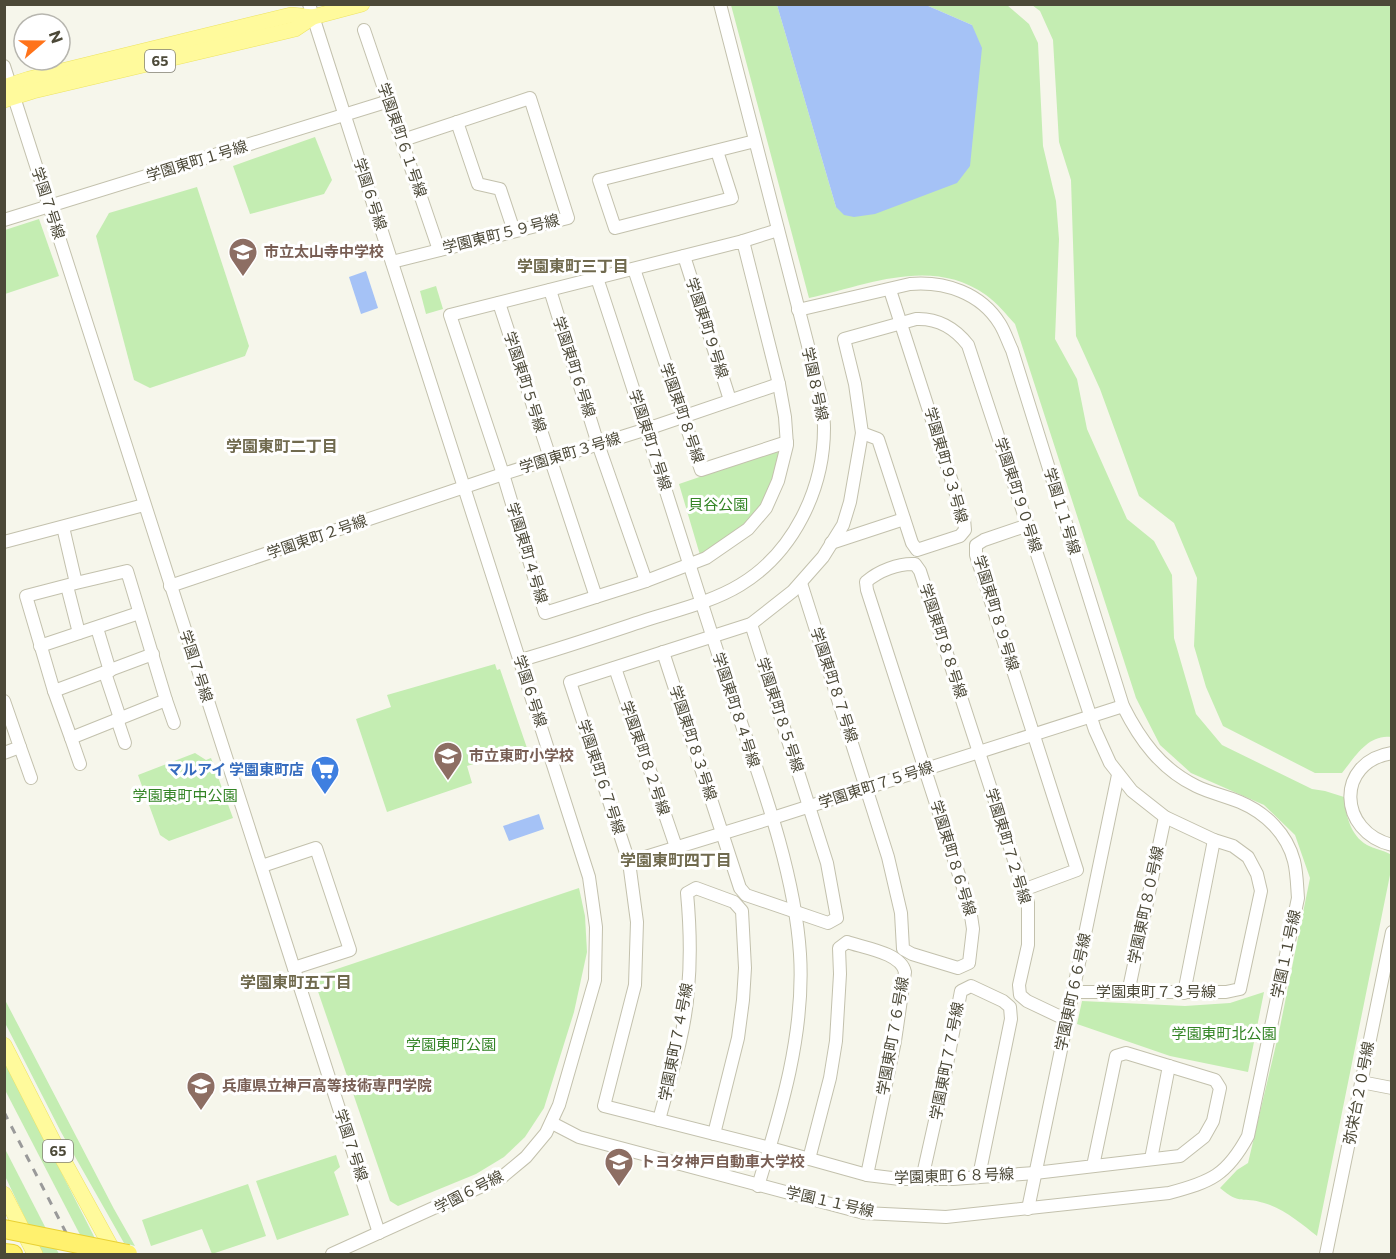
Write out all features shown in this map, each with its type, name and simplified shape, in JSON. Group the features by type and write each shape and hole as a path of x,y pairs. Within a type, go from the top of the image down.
{"highway":[{"path":"4,1229 128,1254"},
{"path":"4,1253 13,1254"}],"main road":[{"name":"65","path":"9,93 33,91 295,29 311,11 362,4"},
{"name":"65","path":"4,1045 55,1145 115,1254"},
{"path":"4,1194 34,1254"}],"street":[{"name":"学園８号線","path":"520,660 701,602 739,586 766,566 792,535 810,504 819,473 824,428 821,396 720,4"},
{"name":"学園６号線","path":"311,11 589,877 596,927 595,980 559,1105 552,1124 526,1157 502,1177 332,1254"},
{"name":"学園東町６１号線","path":"364,30 374,41 389,101 439,250"},
{"name":"学園７号線","path":"4,66 9,93 49,206 379,1233"},
{"name":"学園東町５９号線","path":"392,262 568,218 530,98 403,140"},
{"name":"学園東町１号線","path":"4,220 389,101"},
{"path":"457,122 478,184 500,189 514,231"},
{"path":"717,151 732,198 615,228 599,180 755,141"},
{"name":"学園東町４号線","path":"743,241 779,384 785,417 787,442 778,481 766,508 748,529 729,544 690,566 545,613 503,474 450,315 743,241 778,230"},
{"name":"学園東町９号線","path":"684,256 730,400"},
{"name":"学園東町８号線","path":"634,269 701,470 787,442"},
{"name":"学園東町７号線","path":"597,278 701,602"},
{"name":"学園１１号線","path":"552,1124 579,1137 864,1213 946,1216 1169,1193 1192,1187 1217,1176 1237,1157 1248,1136 1298,898 1294,862 1285,838 1266,816 1241,802 1196,786 1170,770 1151,753 1132,725 1123,706 1012,350 1000,324 978,299 951,287 924,283 910,284 798,310"},
{"name":"学園東町６号線","path":"550,290 598,444 646,581"},
{"name":"学園東町９３号線","path":"862,433 878,439 912,543 917,550 960,536 965,530 964,519 890,290"},
{"name":"学園東町５号線","path":"499,303 596,597"},
{"name":"学園東町９０号線","path":"862,433 855,384 843,339 902,323 927,319 940,323 961,336 968,345 1090,716"},
{"name":"学園東町３号線","path":"464,488 779,384"},
{"name":"学園東町６７号線","path":"770,1148 604,1106 635,985 637,922 629,862 570,682 751,624 775,607 801,584 843,525 850,502 862,433"},
{"name":"学園東町２号線","path":"170,586 464,488"},
{"path":"4,542 144,506"},
{"path":"831,543 904,519"},
{"name":"学園東町８９号線","path":"1028,525 984,540 976,545 976,555 1033,734"},
{"path":"63,527 79,633"},
{"name":"学園東町８８号線","path":"926,769 866,582 873,576 906,564 915,564 920,571 979,752"},
{"path":"80,764 54,692 26,596 127,571 174,723"},
{"name":"学園東町８７号線","path":"801,584 867,787"},
{"name":"学園東町８４号線","path":"701,602 716,635 772,818 796,912 800,955 795,1046 770,1148 758,1186"},
{"path":"40,646 139,613"},
{"name":"学園東町８５号線","path":"751,624 827,863 837,918 828,923 796,912"},
{"path":"97,628 125,743"},
{"name":"学園東町８３号線","path":"663,652 740,888 746,895 796,912"},
{"path":"54,692 153,654"},
{"name":"学園東町８２号線","path":"615,668 676,848"},
{"path":"71,738 166,700"},
{"path":"5,703 31,778"},
{"name":"学園東町７５号線","path":"629,862 1123,706"},
{"name":"学園東町７３号線","path":"1073,992 1184,993 1226,992 1240,989 1261,891 1257,873 1248,857 1233,846 1214,840 1165,817 1132,790 1118,775 1102,748 1090,716"},
{"path":"1023,890 1077,870 1033,734"},
{"path":"4,753 20,747"},
{"name":"学園東町７２号線","path":"979,752 1028,903 1028,945 1019,985 1020,995 1027,1002 1067,1020"},
{"path":"1392,753 1368,760 1358,770 1350,794 1356,821 1366,833 1380,842 1392,844"},
{"name":"学園東町８６号線","path":"867,787 888,857 901,913 903,948 912,954 958,968 969,963 973,928 970,909 926,769"},
{"name":"学園東町６６号線","path":"1028,1209 1118,775"},
{"name":"学園東町８０号線","path":"1128,993 1165,817"},
{"path":"1184,993 1214,840"},
{"path":"262,866 316,848 350,950 294,968"},
{"name":"学園東町７４号線","path":"659,1120 687,1003 690,933 687,893 696,888 734,902 742,911 745,969 738,1038 714,1134"},
{"name":"弥栄台２０号線","path":"1326,1254 1392,932"},
{"name":"学園東町７６号線","path":"809,1159 830,1078 839,1002 839,948 847,942 896,958 903,965 905,972 895,1041 867,1175"},
{"name":"学園東町７７号線","path":"922,1179 961,991 971,986 1003,1001 1010,1007 1011,1019 979,1176"},
{"path":"1093,1166 1116,1056 1126,1053 1169,1066 1151,1159"},
{"name":"学園東町６８号線","path":"770,1148 867,1175 900,1179 1035,1173 1180,1156 1204,1137 1213,1121 1220,1088 1215,1080 1169,1066"},
{"path":"1361,1082 1392,1088"}],"green space":[{"path":"731,5 777,5 836,207 972,25 926,5 1007,5 1029,24 1038,43 1043,146 1056,201 1059,239 1055,339 1077,379 1087,429 1127,519 1154,541 1172,575 1174,638 1196,714 1222,745 1312,789 1344,797 1353,830 1361,841 1390,854 1391,870 1317,1236 1271,1205 1237,1199 1220,1188 1237,1170 1248,1163 1279,1032 1310,878 1295,835 1264,805 1191,773 1160,745 1136,698 1015,324 986,295 965,283 944,277 922,275 899,277 809,298"},
{"path":"1032,5 1391,5 1391,737 1375,739 1369,743 1342,773 1315,773 1223,726 1206,687 1194,646 1197,578 1174,523 1139,496 1100,389 1076,336 1071,180 1059,142 1053,40 1040,11"},
{"path":"315,137 332,180 324,194 250,214 233,166"},
{"path":"197,187 249,346 245,356 150,388 134,380 96,236 109,213"},
{"path":"39,219 59,276 5,294 5,230"},
{"path":"436,286 443,309 426,314 420,291"},
{"name":"貝谷公園","path":"779,450 772,480 759,508 739,528 700,555 679,484"},
{"path":"495,664 497,670 500,669 527,748 467,766 472,783 387,812 356,719 391,707 387,695"},
{"name":"学園東町中公園","path":"195,753 206,760 211,758 233,818 169,841 160,835 138,775"},
{"name":"学園東町公園","path":"579,888 585,916 587,952 574,1012 544,1108 525,1137 504,1157 476,1174 398,1206 390,1201 313,977"},
{"name":"学園東町北公園","path":"1264,992 1248,1072 1170,1056 1077,1024 1082,1001 1185,1006 1230,1003"},
{"path":"4,998 135,1246 124,1243 61,1132 5,1023"},
{"path":"4,1060 103,1254 90,1254 5,1090"},
{"path":"4,1147 59,1254 42,1254 5,1176"},
{"path":"336,1155 340,1167 334,1172 349,1215 277,1240 256,1181"},
{"path":"248,1184 266,1236 212,1254 202,1229 151,1246 142,1220"}],"water":[{"path":"777,5 926,5 972,25 982,48 970,166 957,183 875,214 854,217 844,215 836,207"},
{"path":"366,271 378,308 361,314 349,277"},
{"path":"539,814 544,829 509,841 503,826"}],"railway":[{"path":"4,1112 77,1254"}],"place":[{"name":"市立太山寺中学校","path":"243,278"},
{"name":"市立東町小学校","path":"448,782"},
{"name":"マルアイ 学園東町店","path":"325,796"},
{"name":"兵庫県立神戸高等技術専門学院","path":"201,1112"},
{"name":"トヨタ神戸自動車大学校","path":"619,1188"}],"district":[{"name":"学園東町三丁目","path":"573,266"},
{"name":"学園東町二丁目","path":"282,446"},
{"name":"学園東町四丁目","path":"676,860"},
{"name":"学園東町五丁目","path":"296,982"}]}
